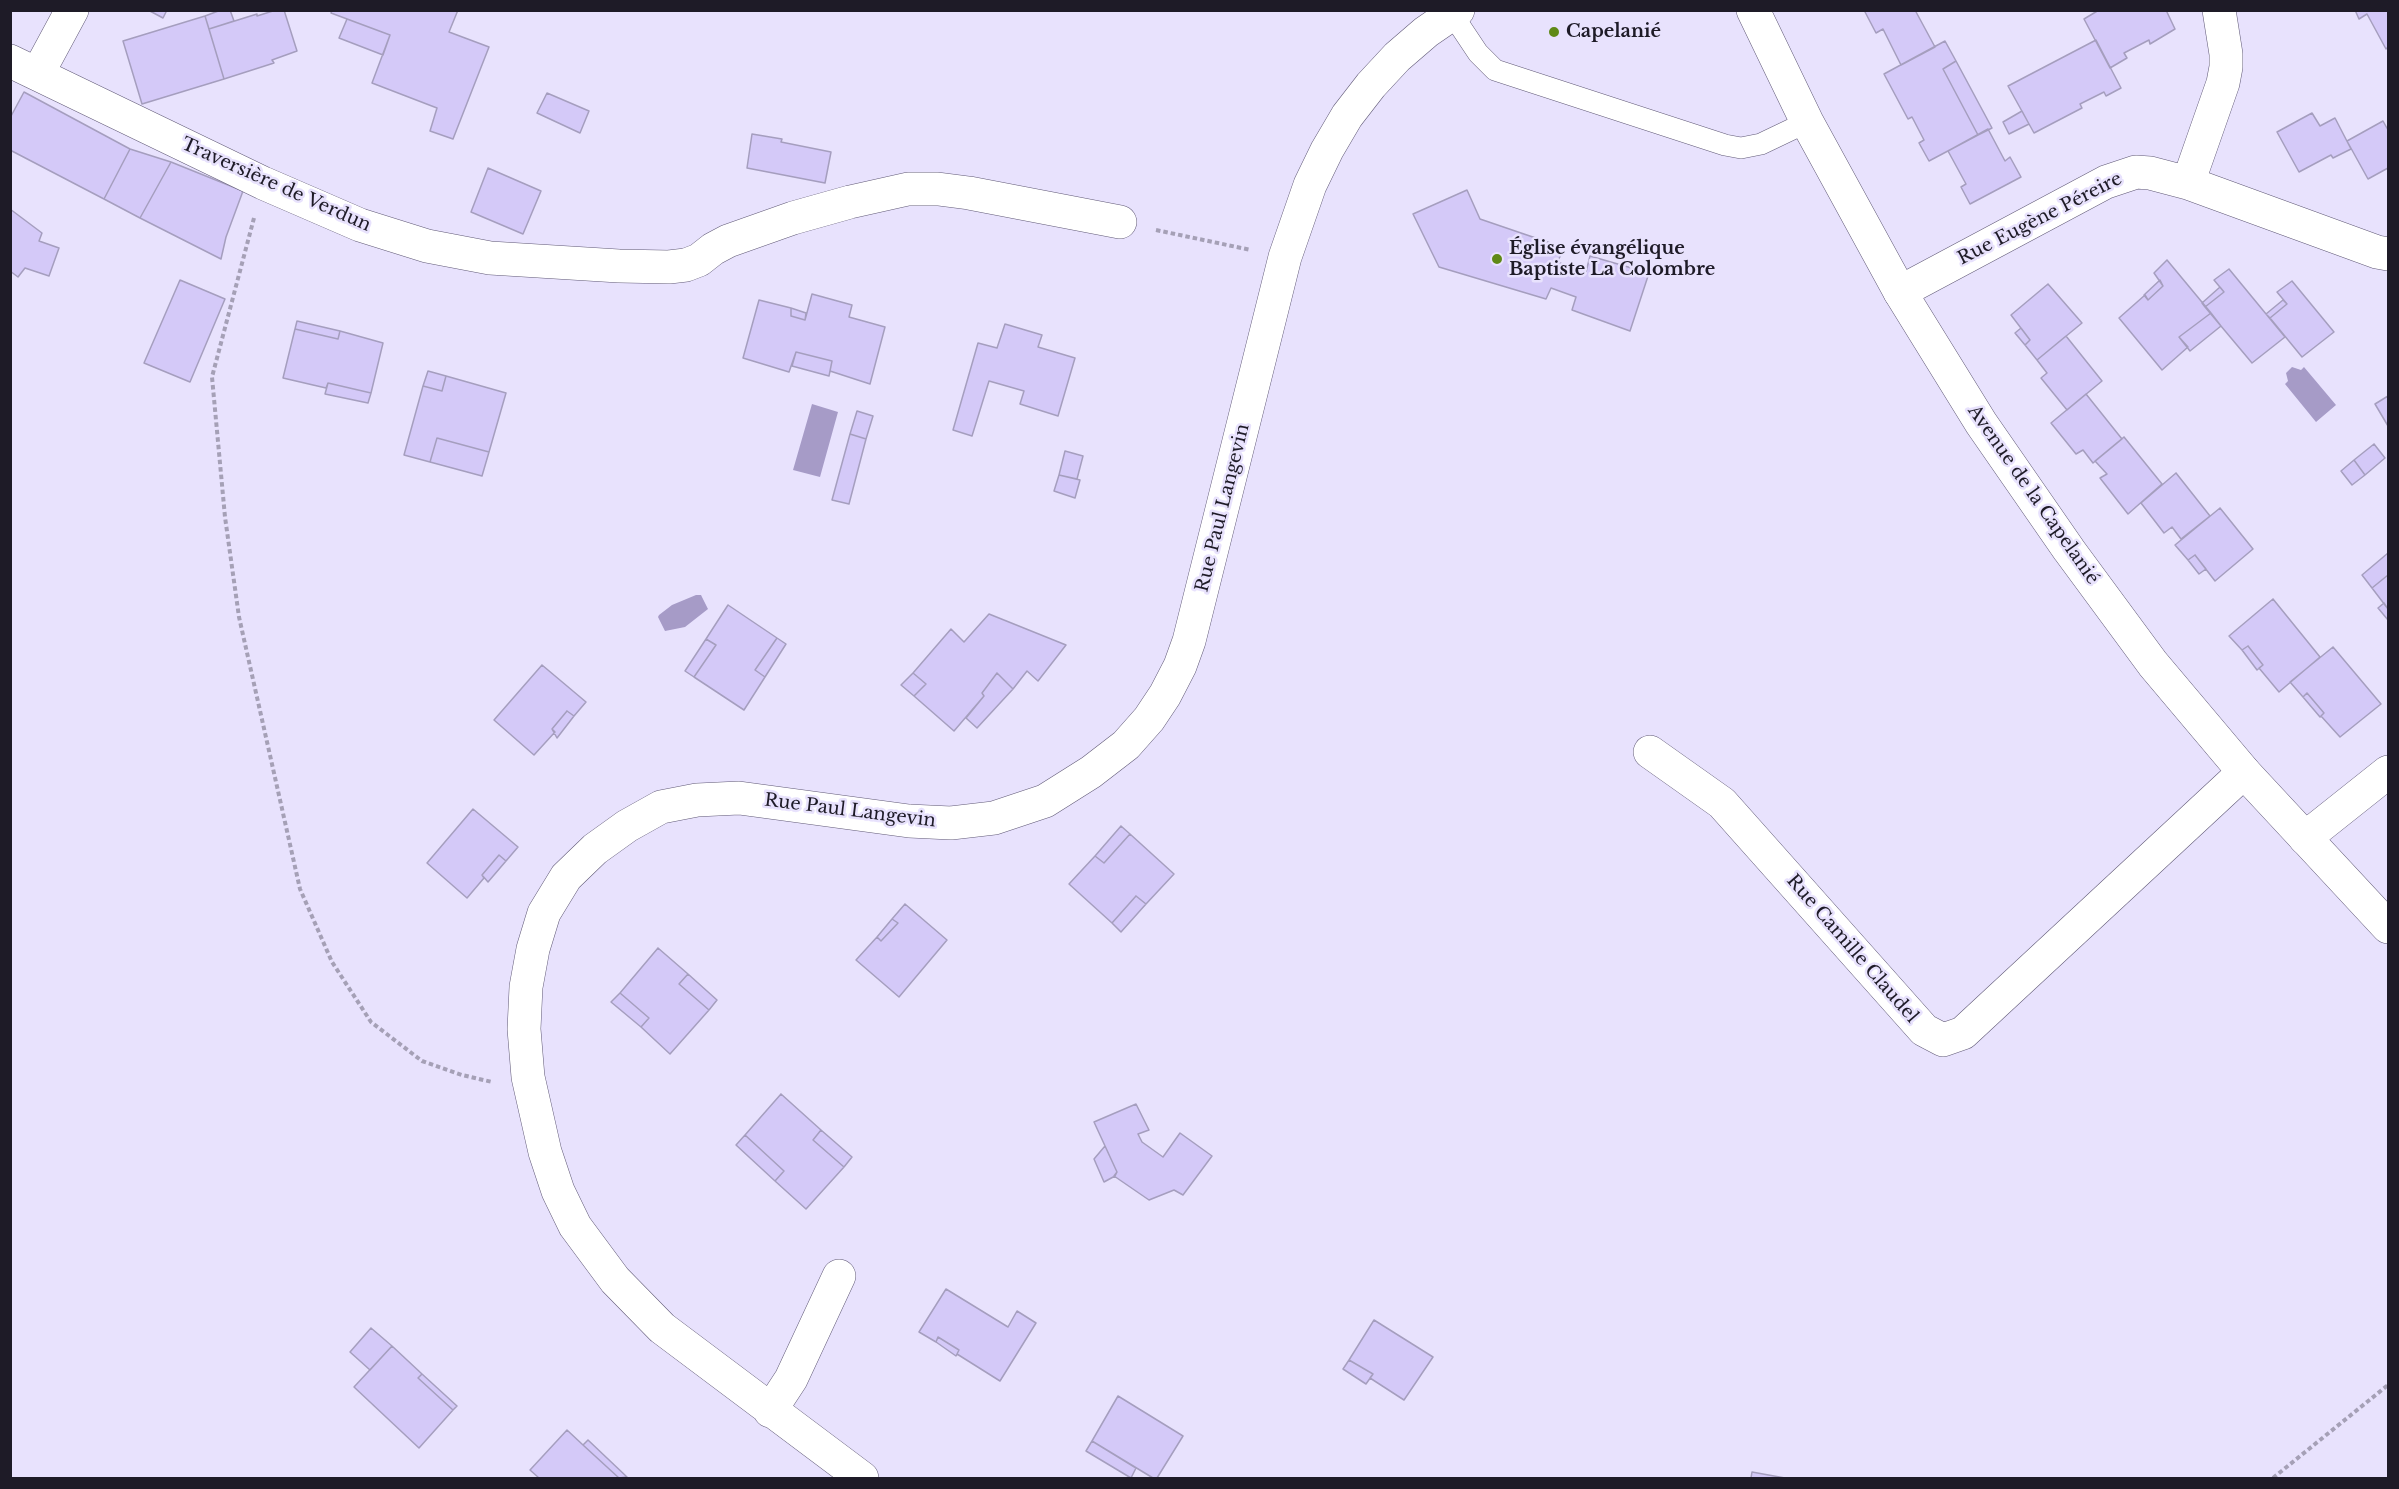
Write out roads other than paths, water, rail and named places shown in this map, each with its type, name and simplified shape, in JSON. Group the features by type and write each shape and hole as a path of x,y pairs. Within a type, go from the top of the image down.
{"street":[{"path":"24,67 72,10"},
{"name":"Avenue de la Capelanié","path":"1753,10 1807,122 1900,291 1981,423 2068,550 2153,664 2244,772 2388,927"},
{"path":"2188,183 2223,83 2226,67 2219,10"},
{"name":"Rue Paul Langevin","path":"862,1479 662,1328 615,1280 575,1226 558,1191 545,1152 528,1077 524,1029 526,987 544,913 566,877 595,849 627,826 661,807 697,800 739,798 909,821 951,823 994,818 1045,801 1091,772 1126,745 1166,695 1189,641 1285,257 1310,185 1347,116 1371,85 1397,57 1426,32 1455,12"},
{"name":"Traversière de Verdun","path":"24,67 263,183 360,225 427,246 490,258 619,266 686,265 699,260 713,249 793,218 849,202 908,189 938,189 969,193 1120,222"},
{"name":"Rue Eugène Péreire","path":"1900,291 2106,182 2136,172 2150,173 2188,183 2388,254"},
{"name":"Rue Camille Claudel","path":"1650,752 1722,803 1924,1030 1943,1040 1963,1033 2244,772"},
{"path":"2305,838 2388,772"},
{"path":"770,1411 791,1379 839,1276"}],"lane":[{"path":"1455,12 1479,53 1495,70 1725,145 1741,147 1761,144 1807,122"}],"place":[{"name":"Capelanié","path":"1554,32"},
{"name":"Église évangélique Baptiste La Colombre","path":"1497,259"}]}
